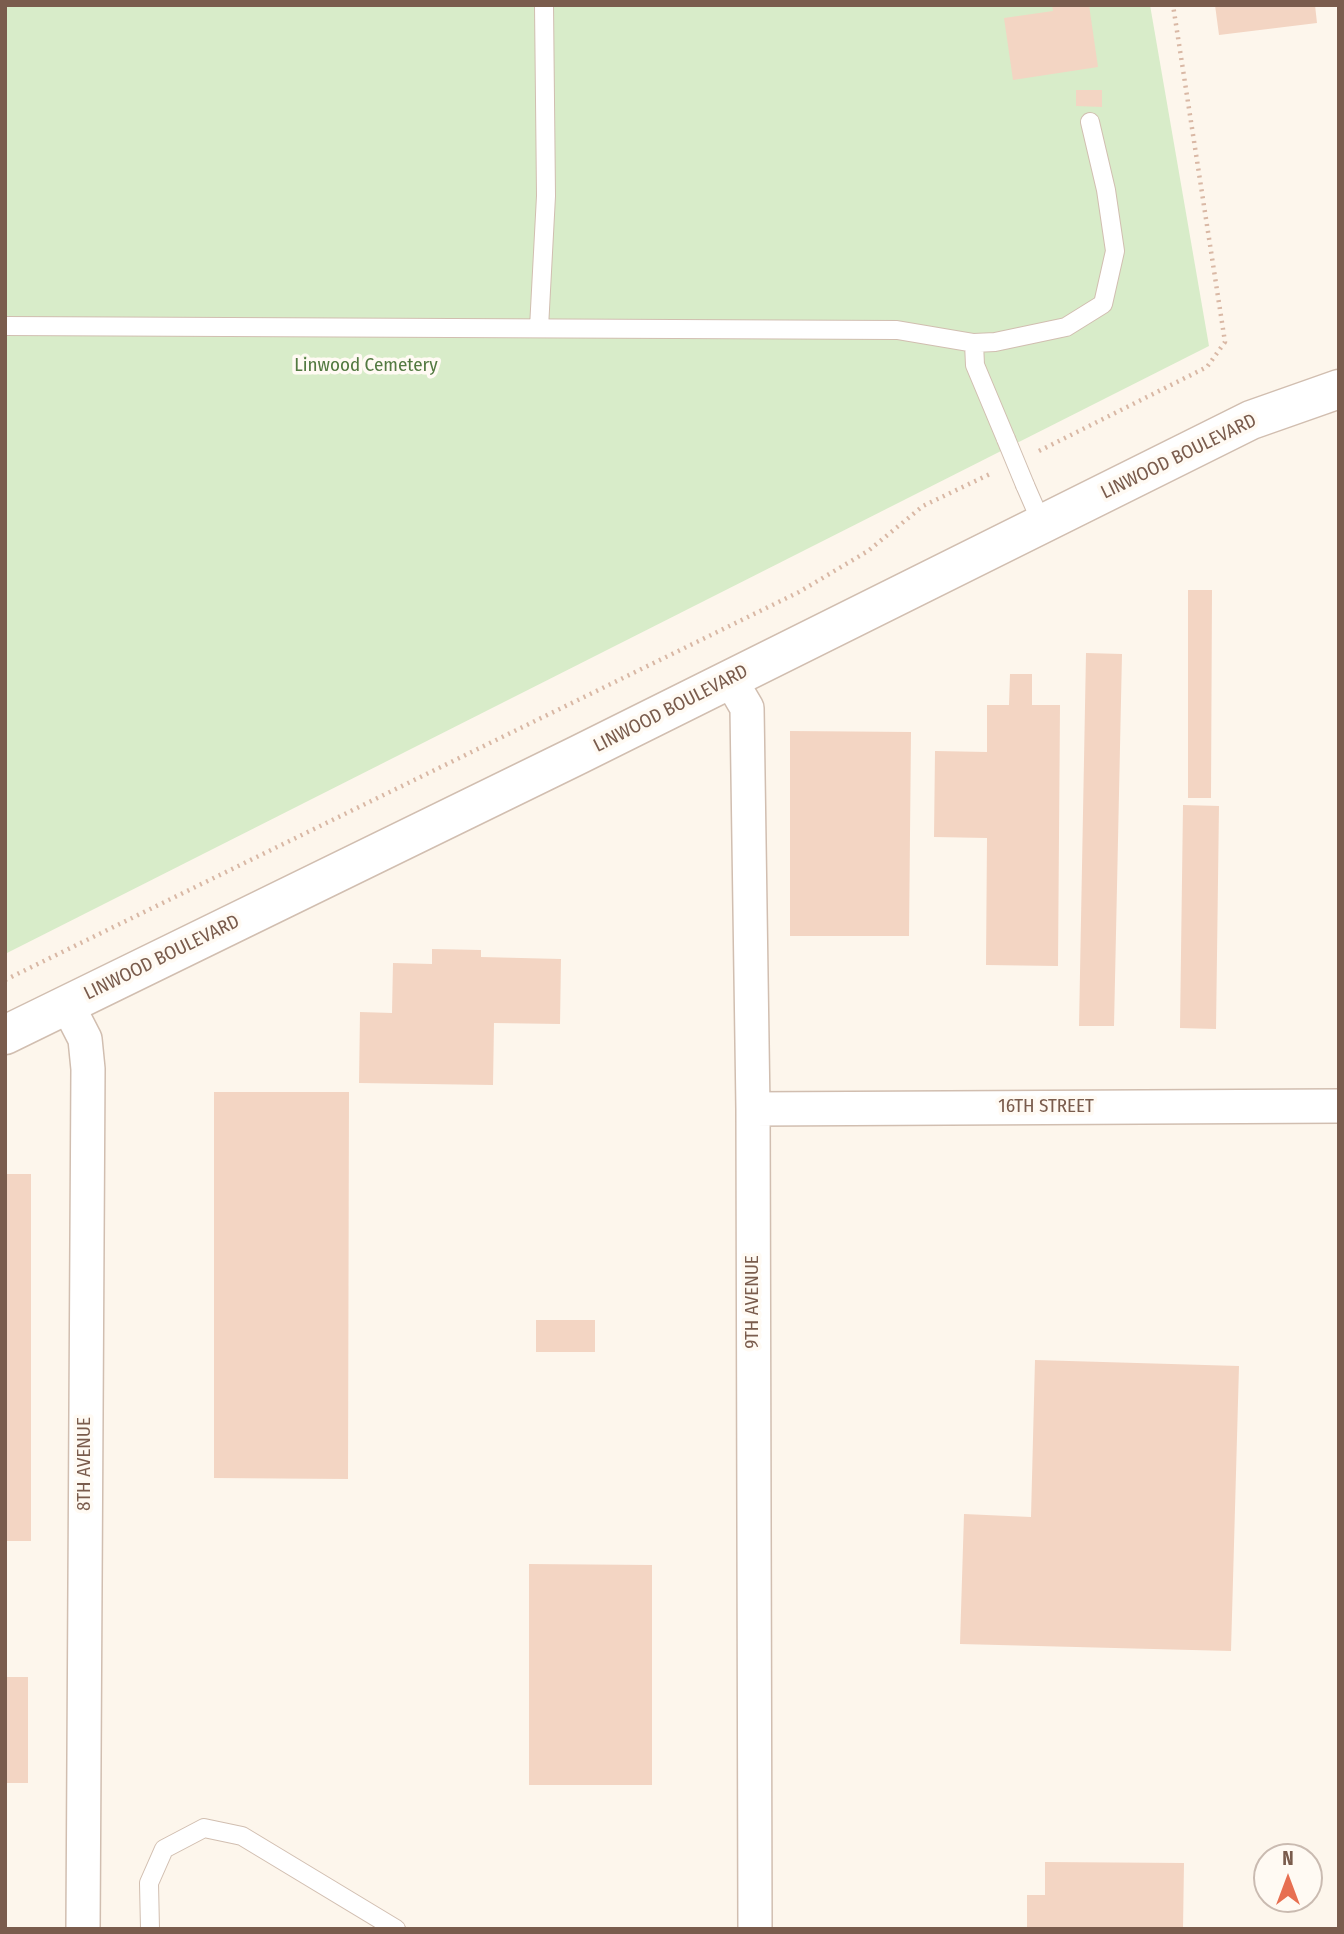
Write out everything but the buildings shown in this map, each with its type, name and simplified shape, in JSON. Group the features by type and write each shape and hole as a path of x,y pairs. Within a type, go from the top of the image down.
{"street":[{"name":"LINWOOD BOULEVARD","path":"5,1035 730,680 1251,419 1339,389"},
{"name":"9TH AVENUE","path":"730,680 747,708 753,1110 755,1929"},
{"name":"8TH AVENUE","path":"67,1004 85,1039 88,1069 83,1929"},
{"name":"16TH STREET","path":"753,1110 1339,1106"}],"lane":[{"path":"539,328 546,196 544,5"},
{"path":"5,326 897,330 974,342 995,342 1066,327 1103,304 1115,251 1106,190 1090,122"},
{"path":"974,342 975,365 1042,524"},
{"path":"150,1929 149,1882 164,1849 204,1828 242,1836 396,1929"}],"path":[{"path":"1033,454 1207,367 1225,342 1173,5"},
{"path":"5,980 799,592 868,551 923,506 996,471"}],"green space":[{"name":"Linwood Cemetery","path":"5,5 1150,5 1209,346 5,954"}]}
